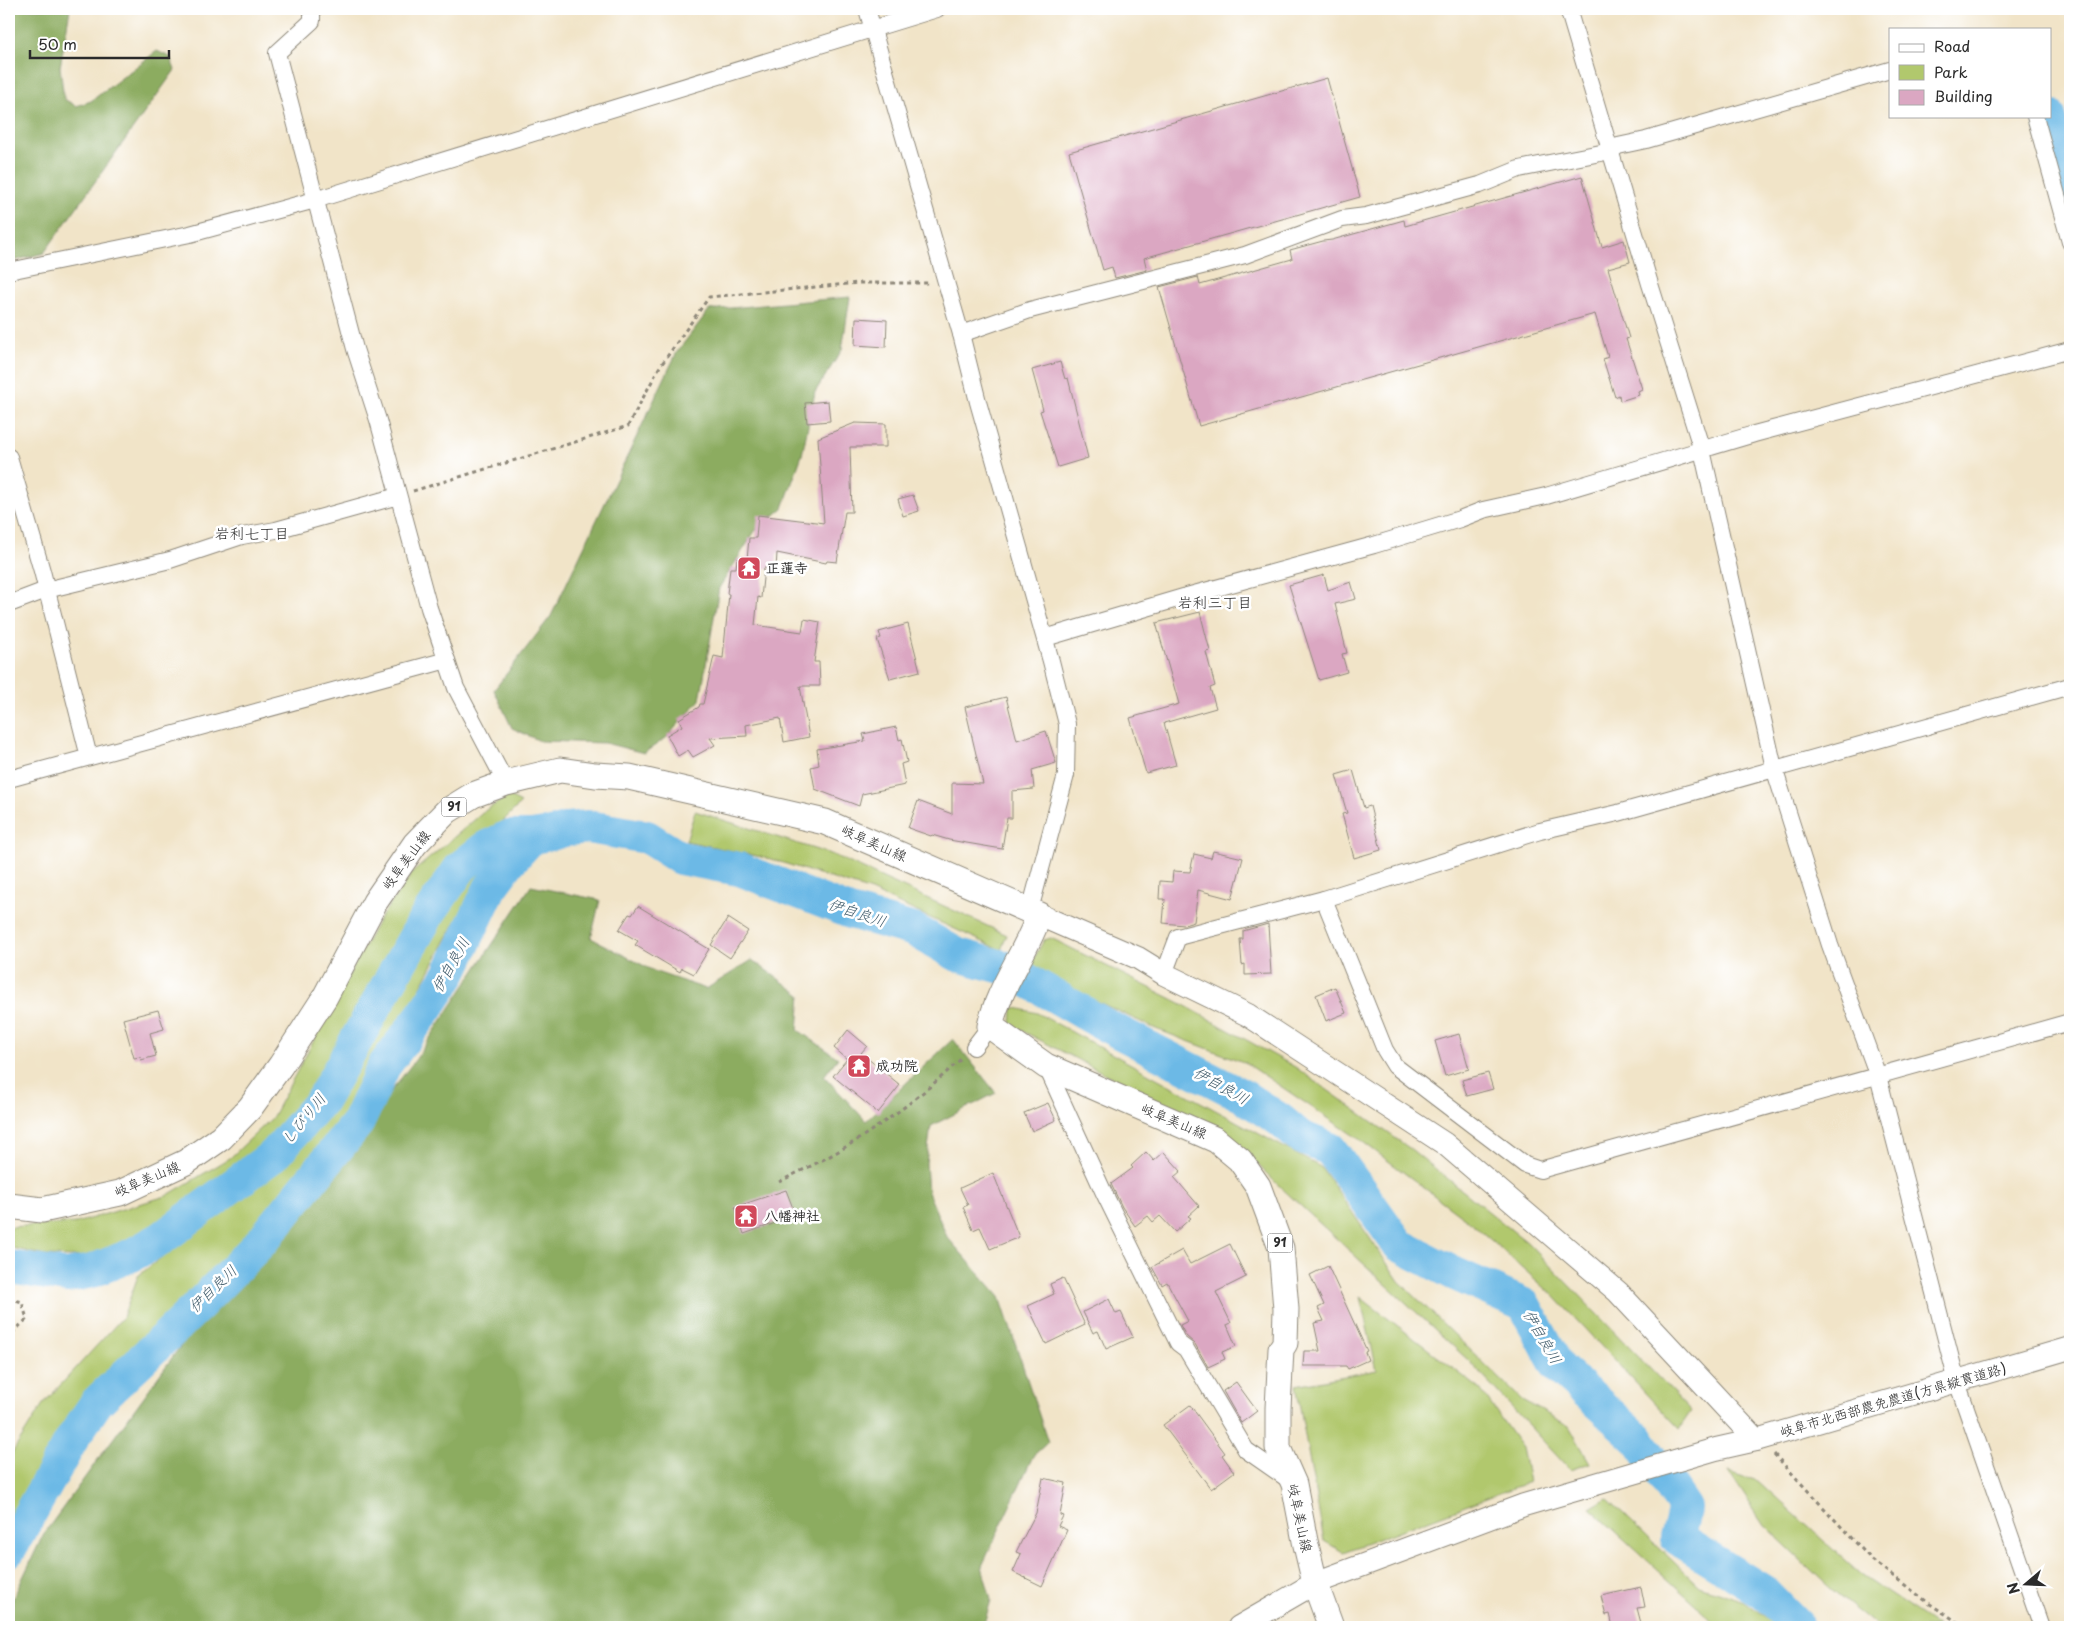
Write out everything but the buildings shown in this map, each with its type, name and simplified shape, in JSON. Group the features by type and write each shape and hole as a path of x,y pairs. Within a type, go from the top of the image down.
{"main road":[{"name":"岐阜美山線","path":"9,1206 42,1210 120,1193 186,1162 221,1138 250,1108 281,1065 325,997 375,902 415,844 447,811 473,795 506,783 560,770 595,775 629,776 825,822 1034,920"},
{"path":"991,1018 1034,920"},
{"name":"岐阜美山線","path":"991,1018 1046,1066 1216,1140 1240,1160 1258,1186 1282,1248 1286,1309 1285,1343 1281,1349 1278,1448 1294,1484 1315,1583 1331,1627"}],"street":[{"path":"312,9 312,21 277,53 355,349 378,420 429,608 456,688 506,783"},
{"path":"867,9 961,334 1067,724 1066,775 1034,920 1138,958 1164,974 1248,1015 1445,1144 1618,1292 1756,1440"},
{"path":"9,271 190,234 315,200 872,27 937,9"},
{"path":"1568,9 1702,450 1774,768 1830,945 1878,1076 1957,1382 2042,1627"},
{"path":"961,334 1030,310 1245,256 1342,219 1366,216 1480,185 1520,170 1611,151 1618,146 1646,140 1889,70"},
{"path":"2036,118 2070,242"},
{"path":"1045,638 1187,596 1374,545 1460,519 1483,510 1546,496 1702,450 2070,350"},
{"path":"9,457 89,757"},
{"path":"9,604 46,590 170,560 242,536 276,530 398,496"},
{"path":"9,779 447,660"},
{"path":"1164,974 1178,937 1324,899 1540,831 1618,813 2070,686"},
{"path":"1324,899 1385,1050 1394,1066 1525,1165 1540,1170 2070,1022"},
{"path":"974,1047 991,1018"},
{"path":"1046,1066 1104,1193 1178,1343 1186,1349 1246,1450 1294,1484"},
{"name":"岐阜市北西部農免農道(方県縦貫道路)","path":"1315,1583 1535,1501 1716,1449 1756,1440 2070,1348"},
{"path":"1238,1627 1315,1583"}],"path":[{"path":"398,496 628,426 659,368 709,297 859,283 946,283"},
{"path":"779,1182 837,1152 889,1119 934,1085 974,1047"},
{"path":"9,1298 22,1302 27,1319 9,1336"},
{"path":"1756,1440 1777,1457 1872,1560 1930,1604 1965,1627"}],"green space":[{"path":"9,9 70,9 60,67 64,99 76,106 91,101 157,51 170,57 175,70 44,253 9,262"},
{"path":"850,297 842,350 815,392 802,455 783,508 755,531 719,588 700,700 666,738 644,753 605,743 540,741 512,728 494,690 551,616 677,352 709,310"},
{"path":"508,796 521,803 462,862 403,936 318,1079 276,1137 230,1180 156,1226 100,1252 80,1257 45,1256 9,1247 9,1227 76,1223 166,1196 230,1158 272,1118 378,921 413,872 486,810"},
{"path":"695,811 833,855 1007,935 1001,950 871,891 771,859 686,841"},
{"path":"490,858 342,1134 89,1404 12,1512 9,1523 9,1458 43,1404 123,1317 138,1276 279,1163 332,1102 391,997 437,923"},
{"path":"531,886 600,900 591,938 656,972 706,989 752,960 801,995 798,1030 838,1058 824,1076 866,1121 953,1039 996,1093 931,1126 926,1163 928,1192 947,1237 1000,1297 1048,1442 1033,1456 982,1566 991,1600 983,1627 9,1627 9,1607 43,1535 182,1344 297,1211 416,1059"},
{"path":"1051,938 1182,1004 1295,1067 1412,1150 1528,1243 1691,1411 1679,1429 1554,1296 1475,1226 1359,1139 1246,1063 1156,1029 1028,969 1044,940"},
{"path":"1012,1007 1037,1013 1322,1168 1399,1281 1522,1400 1569,1426 1590,1463 1570,1470 1468,1360 1275,1182 1234,1141 1011,1025"},
{"path":"1360,1297 1480,1389 1522,1448 1529,1482 1343,1552 1324,1541 1296,1385 1377,1370"},
{"path":"1729,1472 1758,1481 1861,1575 1938,1627 1878,1627 1830,1588 1764,1525"},
{"path":"1607,1498 1699,1586 1745,1601 1777,1627 1720,1627 1590,1508"}],"waterway":[{"path":"2050,118 2070,197"},
{"name":"伊自良川","path":"9,1267 67,1276 92,1271 132,1255 162,1238 274,1155 322,1100 427,916 461,867 485,848 508,837 532,837 568,829 588,827 647,837 680,858 739,869 850,912 914,930 958,955 1006,968 1107,1026 1243,1096 1280,1120 1300,1137 1330,1149 1399,1245 1453,1273 1524,1305 1558,1367 1639,1440 1685,1508 1677,1538 1764,1592 1798,1627"},
{"name":"伊自良川","path":"9,1550 74,1436 97,1402 196,1308 262,1241 358,1122 384,1066 423,1014 449,975 490,888 510,861 532,837"}],"place":[{"name":"正蓮寺","path":"749,568"},
{"name":"成功院","path":"859,1066"},
{"name":"八幡神社","path":"746,1216"}],"district":[{"name":"岩利七丁目","path":"252,534"},
{"name":"岩利三丁目","path":"1215,603"}],"water label":[{"name":"しびり川","path":"304,1119"}]}
